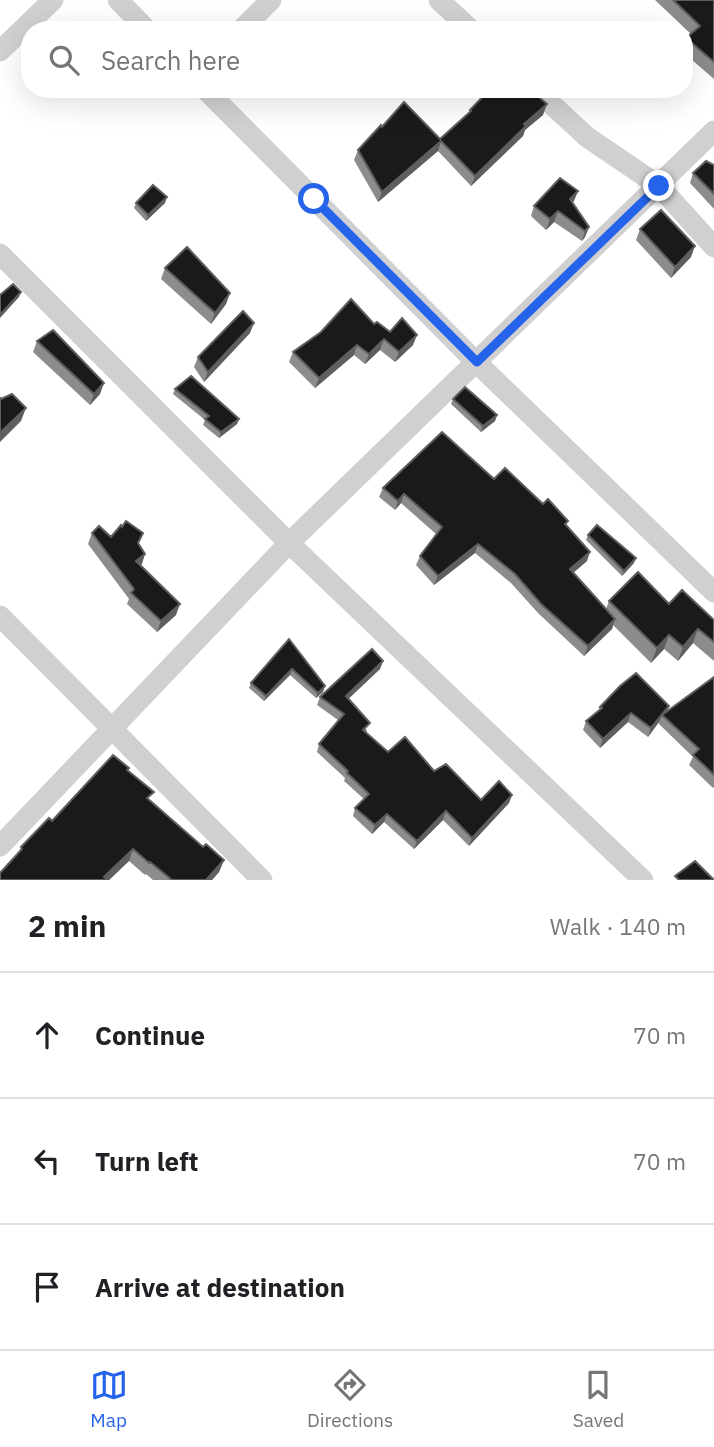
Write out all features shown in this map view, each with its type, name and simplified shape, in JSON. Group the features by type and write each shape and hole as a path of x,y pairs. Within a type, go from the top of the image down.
{"street":[{"path":"31,21 53,0"},
{"path":"118,0 138,21"},
{"path":"250,21 271,0"},
{"path":"439,0 461,21"},
{"path":"0,51 21,31"},
{"path":"214,98 477,362 714,592"},
{"path":"545,98 587,137 659,186 714,247"},
{"path":"0,846 289,543 714,131"},
{"path":"0,254 289,543 643,880"},
{"path":"0,616 262,880"}],"building":[{"path":"673,0 714,0 714,62 693,44 693,32 700,26"},
{"path":"481,98 540,98 547,104 524,124 526,126 475,176 441,141 382,192 358,150 404,102 440,139"},
{"path":"706,161 714,165 714,194 693,173"},
{"path":"560,178 578,191 570,199 589,227 585,231 558,211 550,219 534,206"},
{"path":"153,185 167,197 148,215 136,203"},
{"path":"661,210 695,246 675,267 640,229"},
{"path":"187,247 230,293 215,313 165,268"},
{"path":"13,284 21,292 0,315 0,295"},
{"path":"351,299 374,324 377,322 390,332 402,318 417,335 399,352 384,339 369,354 357,345 319,378 293,352 321,332"},
{"path":"243,311 254,323 208,372 198,357"},
{"path":"53,330 104,383 94,394 37,341"},
{"path":"191,376 239,419 221,432 205,419 209,416 175,389"},
{"path":"465,387 497,415 483,426 453,399"},
{"path":"12,394 26,408 0,433 0,398"},
{"path":"442,432 494,479 505,468 543,504 548,499 568,521 565,524 590,552 570,569 615,619 588,646 541,604 515,574 478,544 438,576 420,556 442,527 404,494 398,501 383,488"},
{"path":"126,521 143,533 138,543 145,554 136,561 180,604 161,621 131,593 134,589 92,533 99,526 111,537"},
{"path":"597,525 636,558 624,571 588,535"},
{"path":"638,572 669,604 682,590 714,620 714,642 698,629 683,647 669,635 657,648 609,601"},
{"path":"289,639 325,686 318,693 292,669 266,696 251,683"},
{"path":"372,649 383,661 346,696 370,723 363,730 388,752 405,737 434,771 446,764 481,800 499,781 512,795 472,838 446,811 417,841 387,814 375,825 355,808 369,794 319,744 344,714 320,697"},
{"path":"636,673 669,706 651,728 631,713 603,739 586,721"},
{"path":"714,677 714,775 693,755 699,749 662,715"},
{"path":"113,755 154,792 147,798 203,847 206,844 224,860 206,880 172,880 133,849 104,877 108,880 0,880 0,873 21,847 49,818 52,821"},
{"path":"695,861 714,880 679,880 675,876"}],"route":[{"path":"314,199 477,362 659,186"}]}
